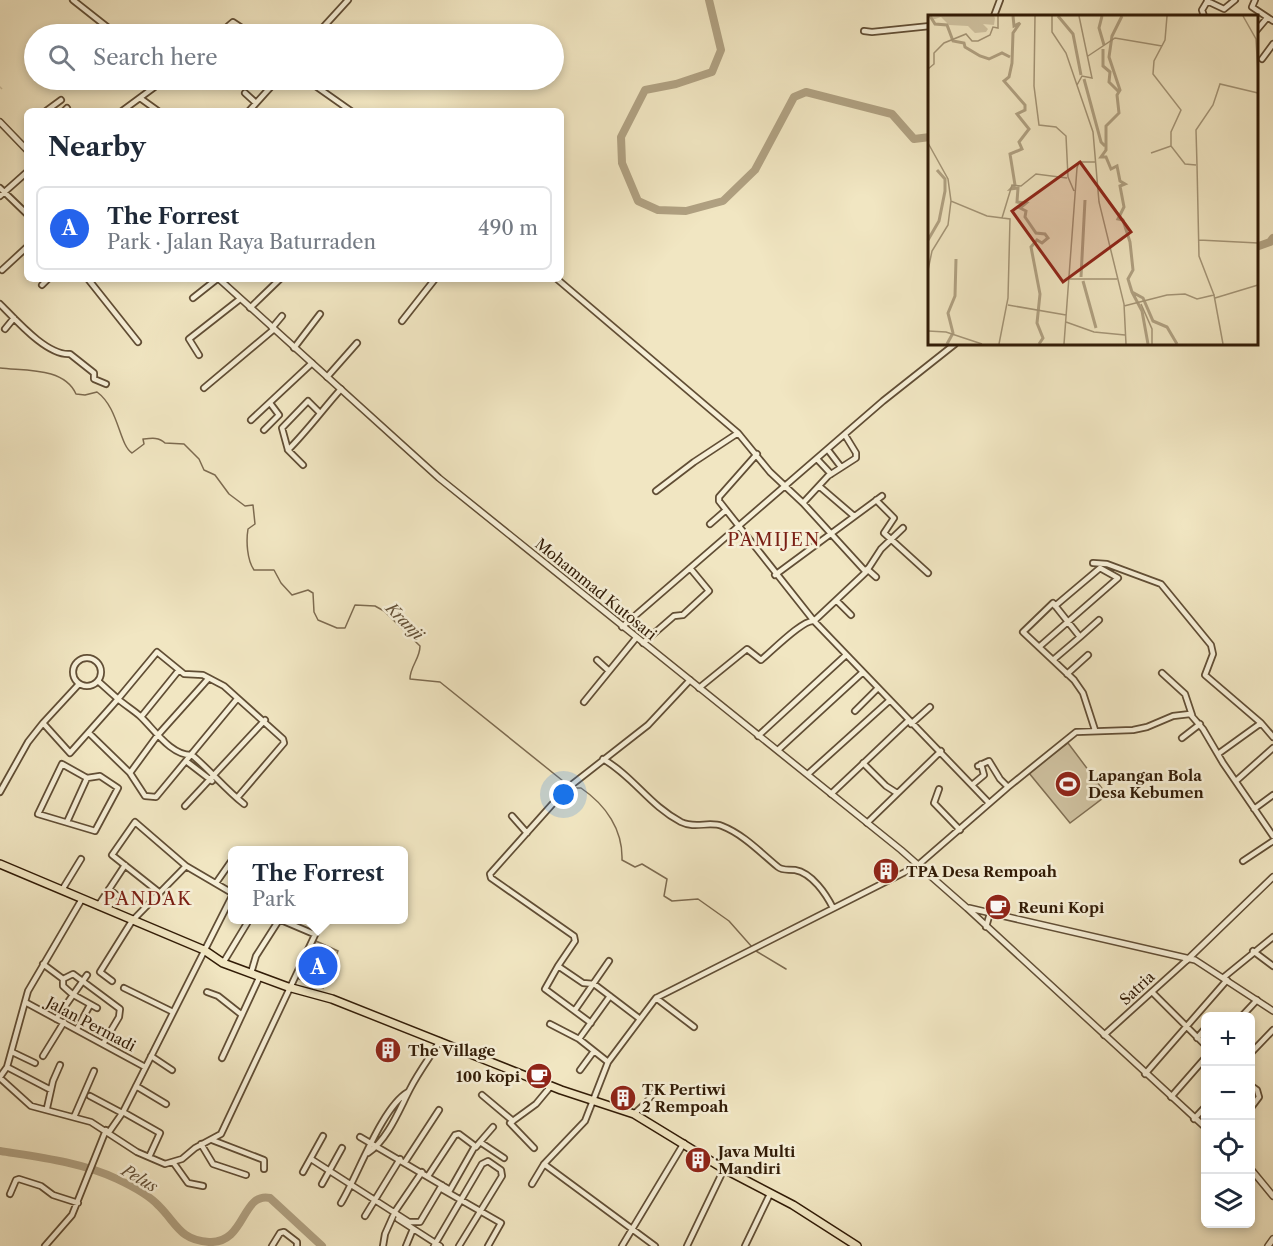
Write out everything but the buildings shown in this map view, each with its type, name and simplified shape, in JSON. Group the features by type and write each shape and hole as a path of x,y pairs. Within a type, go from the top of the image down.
{"main road":[{"path":"0,864 204,950 223,963 288,987 332,999 552,1086 634,1114 857,1246"}],"street":[{"path":"73,0 103,24"},
{"path":"326,24 348,0"},
{"path":"994,15 1000,0"},
{"path":"1204,15 1202,10 1208,1 1224,9 1234,0"},
{"path":"1255,0 1252,7 1273,21"},
{"path":"1258,29 1267,18"},
{"path":"864,30 872,32 928,26"},
{"path":"1262,59 1273,45"},
{"path":"126,108 149,90"},
{"path":"252,108 268,90"},
{"path":"321,90 346,108"},
{"path":"245,93 256,103"},
{"path":"140,98 154,108"},
{"path":"50,108 61,100"},
{"path":"339,108 340,104"},
{"path":"0,122 24,147"},
{"path":"24,174 1,192 24,211"},
{"path":"2,270 24,250"},
{"path":"42,285 45,282"},
{"path":"90,282 138,342"},
{"path":"193,298 214,282"},
{"name":"Mohammad Kutosari","path":"221,282 439,478 808,774 967,908 1201,1124"},
{"path":"250,308 277,282"},
{"path":"402,321 433,282"},
{"path":"561,282 738,433 757,453 768,473 803,503 832,535 876,577"},
{"path":"199,355 189,339 240,298"},
{"path":"0,304 43,344 63,354 70,354 94,373 94,379 106,384"},
{"path":"294,348 321,314"},
{"path":"204,388 273,329 282,316"},
{"path":"5,329 14,318"},
{"path":"327,377 357,343"},
{"path":"622,627 845,435 954,345"},
{"path":"251,420 312,363"},
{"path":"288,450 315,423 320,413 341,390"},
{"path":"303,465 288,450 282,432 283,425 308,401 320,413"},
{"path":"264,430 279,415 270,403"},
{"path":"656,491 693,462 738,433"},
{"path":"803,503 831,474 857,456 845,435"},
{"path":"828,450 841,467"},
{"path":"757,453 718,498 738,528 814,621 989,803"},
{"path":"817,459 831,474"},
{"path":"819,486 854,516"},
{"path":"775,575 882,496"},
{"path":"876,500 894,518 884,532 928,573"},
{"path":"710,524 726,510"},
{"path":"699,688 746,649 761,660 787,639 802,623 814,621 867,570 890,540 903,528"},
{"path":"1093,563 1107,564 1161,585 1211,645 1213,654 1205,675 1261,723 1273,737"},
{"path":"643,643 674,616 683,615 709,591 690,568"},
{"path":"1039,647 1118,578 1100,568 1055,606"},
{"path":"837,601 852,615"},
{"path":"1080,637 1053,603 1023,632 1067,674 1083,693 1095,730"},
{"path":"1053,660 1099,620"},
{"path":"584,702 636,638"},
{"path":"62,764 87,778 100,776 118,790 95,831 38,814 62,764 70,753 157,652 188,675 203,675 224,687 265,720 284,743 237,798"},
{"path":"758,736 846,655"},
{"path":"1067,674 1088,655"},
{"path":"83,659 94,660 98,663 101,673 98,681 92,685 79,684 74,671 78,662 83,659"},
{"path":"597,660 609,671"},
{"path":"141,717 179,670"},
{"path":"778,750 863,672"},
{"path":"1162,673 1185,694 1192,715 1273,836"},
{"path":"130,773 157,736 208,679"},
{"path":"591,1023 544,988 575,941 574,936 490,877 565,789 648,725 690,680"},
{"path":"98,681 210,781 217,782 244,804"},
{"path":"0,792 28,741 79,684"},
{"path":"855,711 878,688"},
{"path":"89,733 130,773 144,795 155,798 237,699"},
{"path":"808,774 890,700"},
{"path":"831,794 910,722 930,707"},
{"path":"532,1184 544,1164 585,1121 608,1062 656,998 690,979 751,952 917,866 1076,732 1133,730 1185,713 1192,715"},
{"path":"185,806 265,720"},
{"path":"43,723 70,753"},
{"path":"1218,754 1261,723"},
{"path":"1182,738 1200,724"},
{"path":"1236,781 1273,748"},
{"path":"867,823 941,751"},
{"path":"192,755 216,775 217,782"},
{"path":"603,759 626,773 654,805 684,824 719,825 757,848 780,869 797,870 825,892 833,908"},
{"path":"972,785 984,775 980,765 989,760 1000,780 1008,787"},
{"path":"864,763 886,786 897,793"},
{"path":"67,822 87,778"},
{"path":"939,789 934,803 960,830"},
{"path":"1254,809 1273,795"},
{"path":"512,816 527,832"},
{"path":"160,893 112,853 135,822 186,866 228,892"},
{"path":"1244,861 1273,841"},
{"path":"63,890 81,859"},
{"path":"98,906 125,865"},
{"path":"112,981 100,972 132,921 186,866"},
{"path":"216,883 228,866"},
{"path":"1187,960 1273,877"},
{"path":"109,889 119,897"},
{"path":"82,899 28,991 12,1052 0,1078 31,1106 48,1106 75,1114 165,1164 182,1159 201,1144 212,1140 224,1128 288,987 304,961 320,924"},
{"path":"45,1246 68,1221 78,1203 107,1131 122,1112 136,1086 228,903"},
{"path":"967,908 1144,947 1187,960 1196,960 1273,1011"},
{"path":"986,927 990,913"},
{"path":"223,963 247,924"},
{"path":"252,973 256,956 277,924"},
{"path":"290,924 314,934"},
{"path":"1145,1074 1225,978 1253,951 1273,937"},
{"path":"1253,951 1273,966"},
{"name":"Satria","path":"1104,1035 1187,960"},
{"path":"575,1011 609,962"},
{"path":"44,964 63,979"},
{"path":"558,966 584,983 594,984 640,1019"},
{"path":"97,1008 72,994 63,986 63,979 70,973 121,1011 104,1044"},
{"path":"56,1019 87,975"},
{"path":"222,1058 260,976"},
{"path":"124,988 174,1012"},
{"path":"207,992 218,996 242,1015"},
{"path":"1152,992 1201,1042"},
{"path":"579,1039 610,996"},
{"path":"656,998 694,1027"},
{"path":"1246,1012 1257,1000"},
{"name":"Jalan Permadi","path":"25,1002 145,1067"},
{"path":"77,1029 90,1005"},
{"path":"1240,1006 1243,1012"},
{"path":"43,1056 64,1022"},
{"path":"550,1024 579,1039 608,1062"},
{"path":"1255,1050 1273,1030"},
{"path":"1197,1038 1201,1033"},
{"path":"341,1203 368,1153 403,1106 408,1092 440,1041"},
{"path":"12,1052 35,1063"},
{"path":"580,1070 594,1052"},
{"path":"151,1056 172,1070"},
{"path":"1171,1097 1201,1063"},
{"path":"48,1106 60,1065"},
{"path":"7,1067 51,1090"},
{"path":"75,1114 94,1071"},
{"path":"140,1077 147,1081"},
{"path":"136,1086 166,1104"},
{"path":"534,1148 512,1127 513,1121 536,1104 552,1086"},
{"path":"634,1114 657,1088"},
{"path":"1255,1088 1259,1097 1255,1103"},
{"path":"374,1145 397,1101 408,1092"},
{"path":"482,1095 513,1121"},
{"path":"90,1096 160,1133 149,1157"},
{"path":"397,1101 403,1106"},
{"path":"405,1162 439,1110"},
{"path":"1194,1119 1201,1111"},
{"path":"441,1186 451,1189 478,1145 493,1127"},
{"path":"428,1176 455,1135 459,1134 504,1158"},
{"path":"303,1172 323,1136"},
{"path":"360,1137 422,1172 501,1224 488,1246"},
{"path":"212,1140 264,1160 264,1169"},
{"path":"622,1246 684,1143"},
{"path":"201,1144 213,1164 246,1175"},
{"path":"322,1184 342,1148"},
{"path":"311,1159 436,1245 482,1164 488,1161 497,1166 502,1176 459,1246"},
{"path":"365,1216 400,1159"},
{"path":"173,1162 188,1183 203,1186"},
{"path":"544,1164 648,1244 655,1246"},
{"path":"687,1246 724,1169"},
{"path":"383,1246 385,1234 394,1215 422,1172"},
{"path":"1255,1173 1273,1196"},
{"path":"10,1194 16,1180 22,1179 41,1186 52,1195 78,1203"},
{"path":"394,1215 409,1222 418,1223 441,1186"},
{"path":"745,1246 770,1194"},
{"path":"406,1246 413,1229"},
{"path":"272,1246 280,1233 284,1232 297,1242 297,1246"},
{"path":"1268,1246 1273,1239"}],"green space":[{"name":"Lapangan Bola Desa Kebumen","path":"1068,743 1107,795 1070,823 1029,773"},
{"path":"316,941 338,951 323,988 297,978"}],"waterway":[{"path":"709,0 721,50 712,72 676,84 645,90 621,137 622,163 638,201 658,210 686,211 723,201 755,170 794,97 806,92 892,114 914,139 928,137"},
{"path":"1258,246 1270,242 1273,238"},
{"name":"Kranji","path":"0,368 32,370 53,375 63,379 76,394 85,395 97,392 110,407 124,442 132,453 144,444 143,439 155,438 165,443 184,444 199,459 204,470 215,475 229,494 245,506 253,505 255,524 248,529 247,545 248,556 254,570 274,570 281,583 292,595 308,590 313,593 314,612 318,620 337,628 345,628 355,605 375,606 384,611 420,646 410,679 440,682 568,785"},
{"name":"Kranji","path":"572,788 581,788 605,810 620,838 622,860 635,867 642,864 667,879 664,896 672,901 698,899 729,921 752,947"},
{"name":"Kranji","path":"756,951 786,969"},
{"name":"Pelus","path":"0,1151 74,1164 117,1179 150,1198 180,1230 199,1241 221,1240 230,1235 253,1203 261,1198 270,1198 322,1246"}],"place":[{"name":"Lapangan Bola Desa Kebumen","path":"1068,784"},
{"name":"TPA Desa Rempoah","path":"886,871"},
{"name":"Reuni Kopi","path":"998,907"},
{"name":"The Forrest","path":"318,966"},
{"name":"The Village","path":"388,1050"},
{"name":"100 kopi","path":"539,1076"},
{"name":"TK Pertiwi 2 Rempoah","path":"623,1098"},
{"name":"Java Multi Mandiri","path":"698,1160"}],"district":[{"name":"PAMIJEN","path":"774,540"},
{"name":"PANDAK","path":"148,899"}]}
